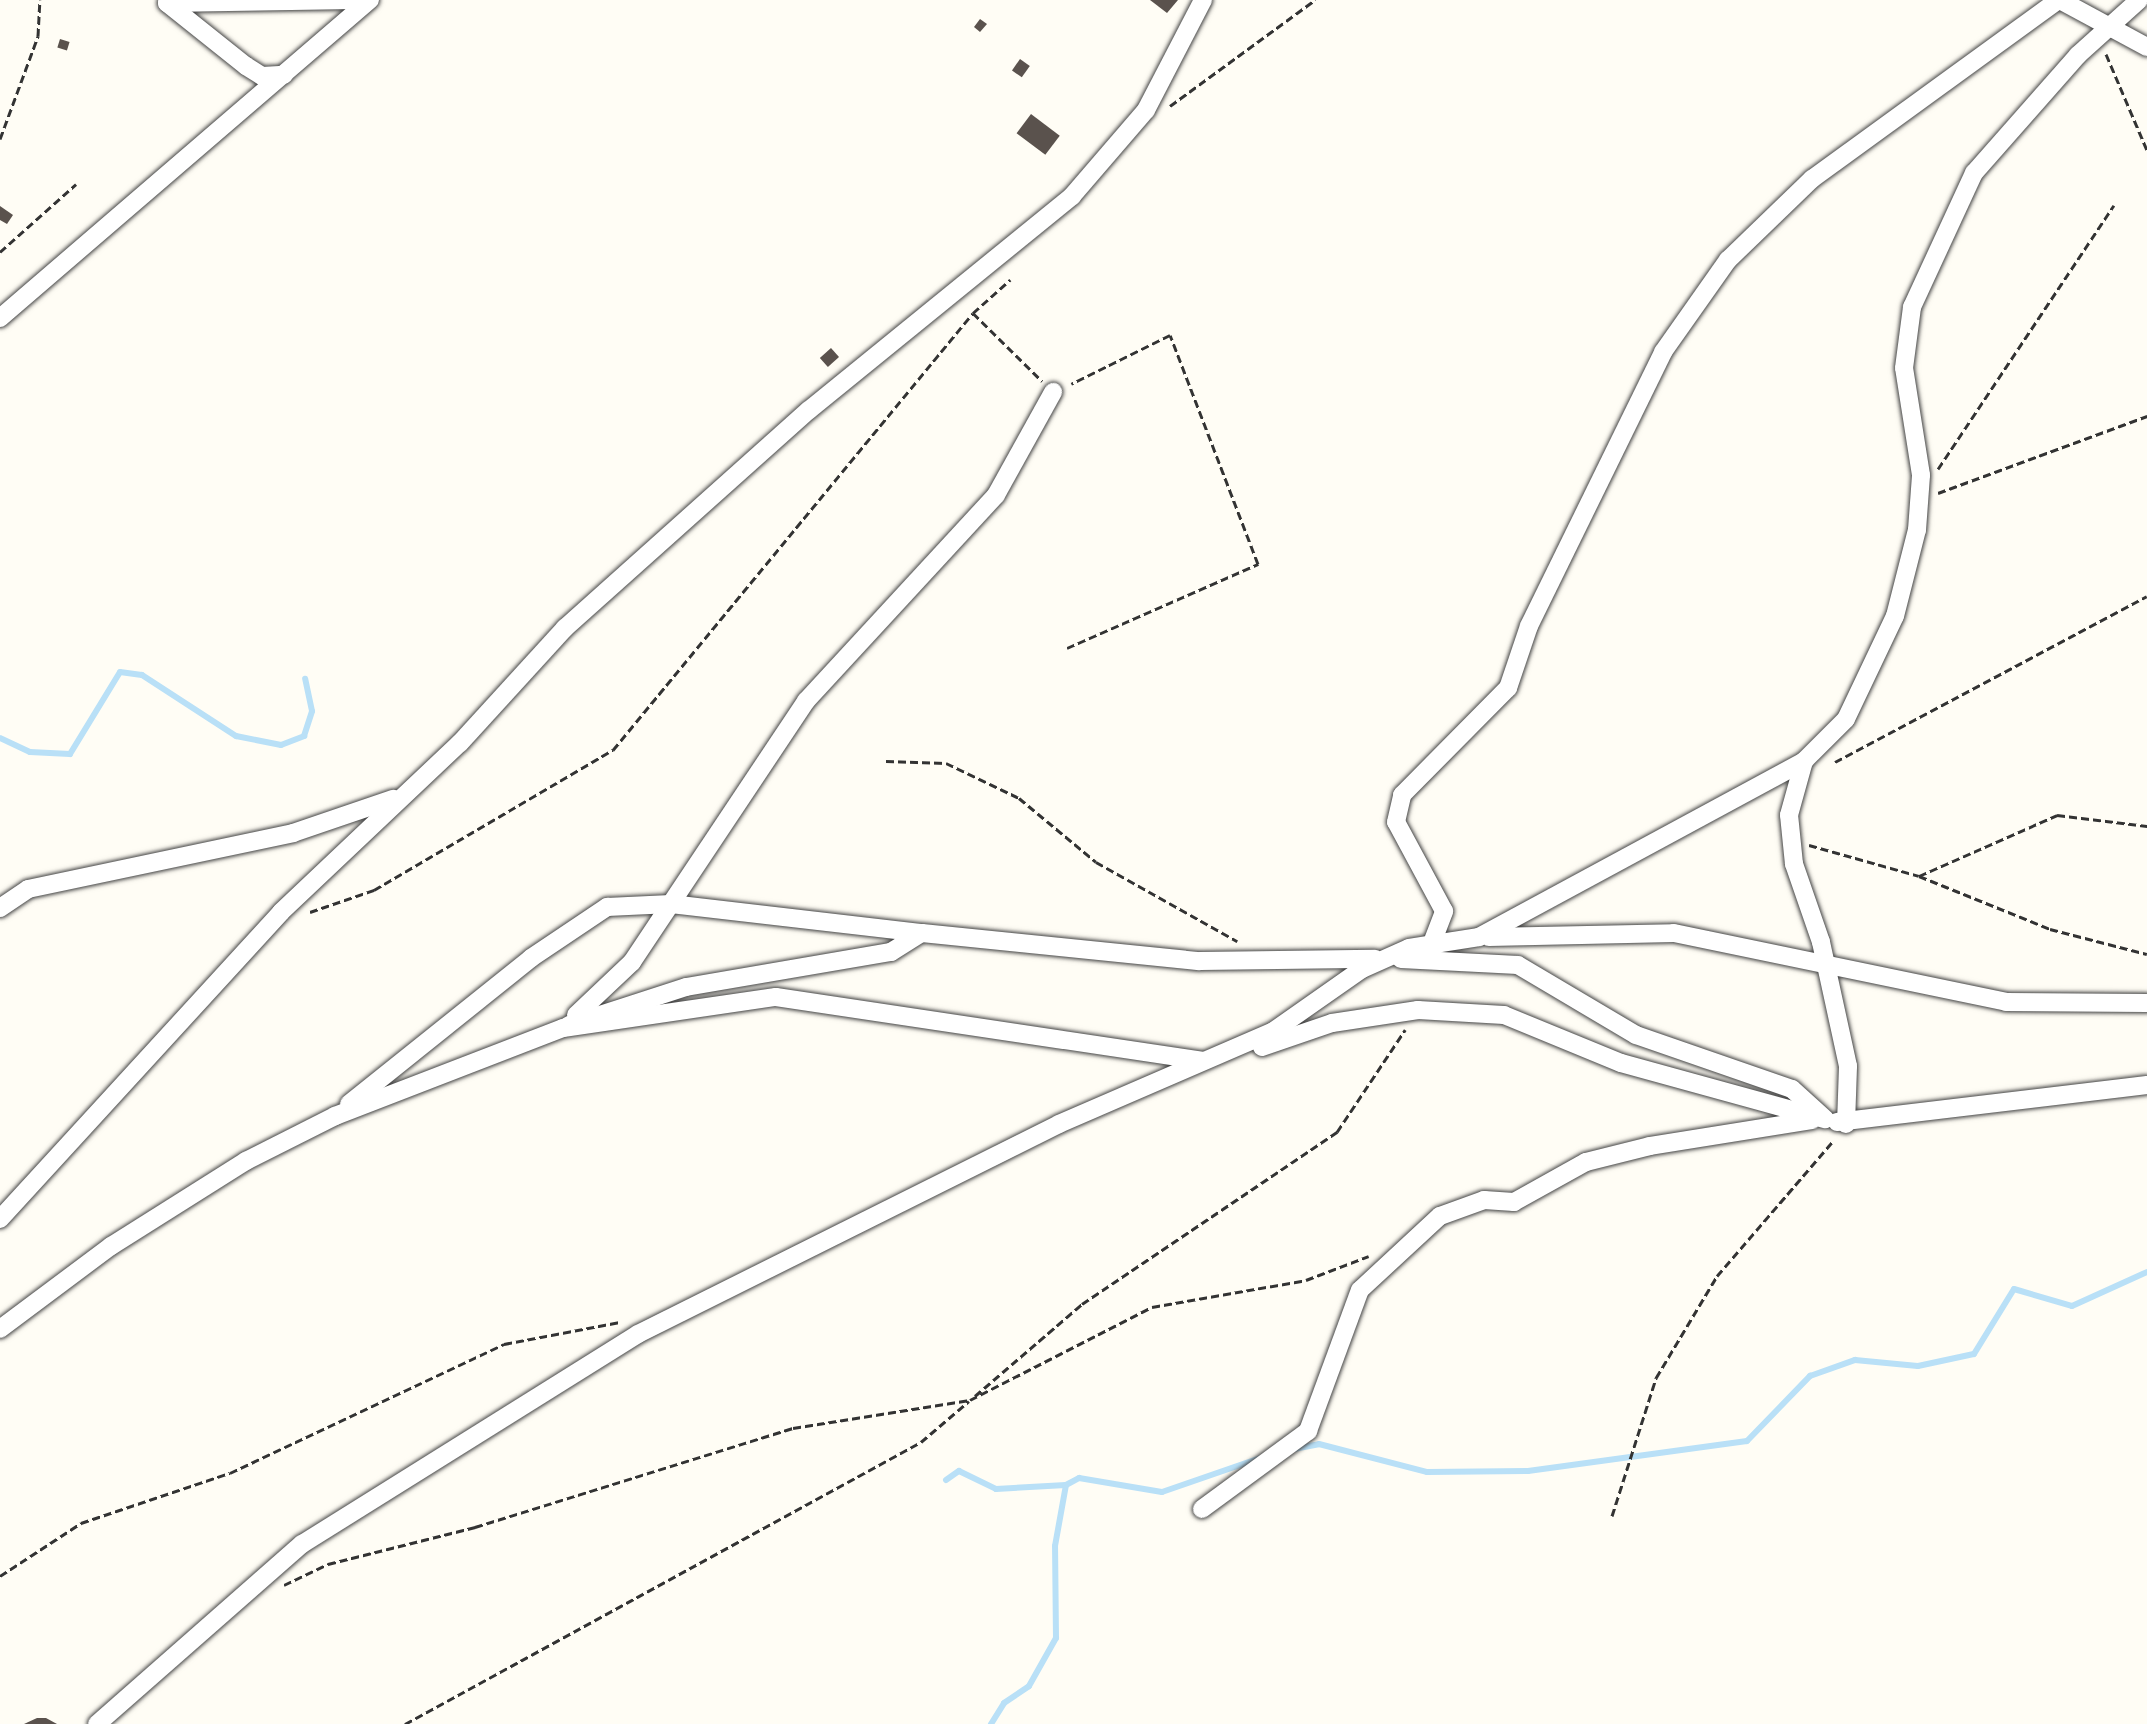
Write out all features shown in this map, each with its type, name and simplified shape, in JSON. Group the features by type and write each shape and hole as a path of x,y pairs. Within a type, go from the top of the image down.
{"street":[{"path":"165,2 353,0"},
{"path":"0,318 370,0"},
{"path":"0,1219 281,912 565,628 730,479 1072,196 1146,110 1203,0"},
{"path":"1432,943 1444,911 1396,822 1402,795 1508,688 1529,626 1573,549 1663,352 1728,260 1812,179 2059,0 2114,23 2147,47"},
{"path":"1479,937 1804,761 1846,719 1895,616 1920,499 1904,368 1912,307 1932,251 1974,173 2099,37 2139,0"},
{"path":"165,2 262,76 284,75"},
{"path":"563,1028 632,962 806,701 996,495 1053,392"},
{"path":"1804,761 1789,815 1791,840 1825,959 1848,1066 1846,1124"},
{"path":"0,908 28,889 293,833 399,797"},
{"path":"335,1116 531,958 607,907 671,904 922,933 1271,961 1386,959 1518,965 1636,1035 1792,1089 1825,1119"},
{"path":"0,1329 111,1246 246,1161 335,1116 563,1028 686,987 891,952 922,933"},
{"path":"97,1724 302,1544 638,1334 1059,1124 1272,1032 1386,959 1432,943 1479,937 1674,933 1825,959 2006,1002 2147,1003"},
{"path":"563,1028 776,997 968,1021 1146,1058 1208,1061 1332,1023 1418,1010 1504,1015 1621,1063 1846,1124 2147,1085"},
{"path":"1202,1509 1308,1431 1360,1290 1440,1216 1484,1200 1514,1202 1586,1162 1650,1146 1825,1119"}],"path":[{"path":"0,139 38,36 40,0"},
{"path":"1158,114 1315,0"},
{"path":"2099,37 2147,150"},
{"path":"0,252 76,184"},
{"path":"1935,473 2114,205"},
{"path":"299,916 374,890 613,750 973,313 1010,280"},
{"path":"973,313 1053,392 1170,335 1258,564 1067,648"},
{"path":"1920,499 2147,416"},
{"path":"1835,762 2147,596"},
{"path":"886,761 946,763 1019,798 1096,862 1271,961"},
{"path":"1919,876 2057,815 2147,826"},
{"path":"1791,840 1919,876 2050,929 2147,954"},
{"path":"405,1724 921,1442 1082,1304 1337,1132 1418,1010"},
{"path":"1612,1516 1625,1459 1679,1340 1717,1276 1846,1124"},
{"path":"274,1591 328,1564 475,1527 793,1428 970,1400 1152,1307 1306,1280 1377,1252"},
{"path":"0,1576 81,1523 230,1473 504,1344 623,1322"}],"building":[{"path":"1150,0 1178,0 1167,13"},
{"path":"980,19 987,24 980,32 974,27"},
{"path":"60,39 70,42 67,51 57,48"},
{"path":"1020,59 1030,66 1022,77 1012,70"},
{"path":"1031,114 1060,136 1045,155 1017,133"},
{"path":"0,206 13,215 7,224 0,220"},
{"path":"831,348 839,357 828,367 820,358"},
{"path":"46,1718 57,1724 24,1724"}],"waterway":[{"path":"0,738 30,752 70,754 120,672 142,675 236,736 281,745 304,736 312,711 305,679"},
{"path":"1294,1449 1319,1444 1427,1472 1528,1471 1747,1441 1810,1376 1855,1360 1918,1366 1974,1354 2014,1289 2072,1306 2147,1272"},
{"path":"991,1724 1004,1703 1029,1686 1056,1638 1055,1546 1066,1485 1079,1478 1162,1492 1260,1458"},
{"path":"946,1480 959,1471 996,1489 1066,1485"}]}
